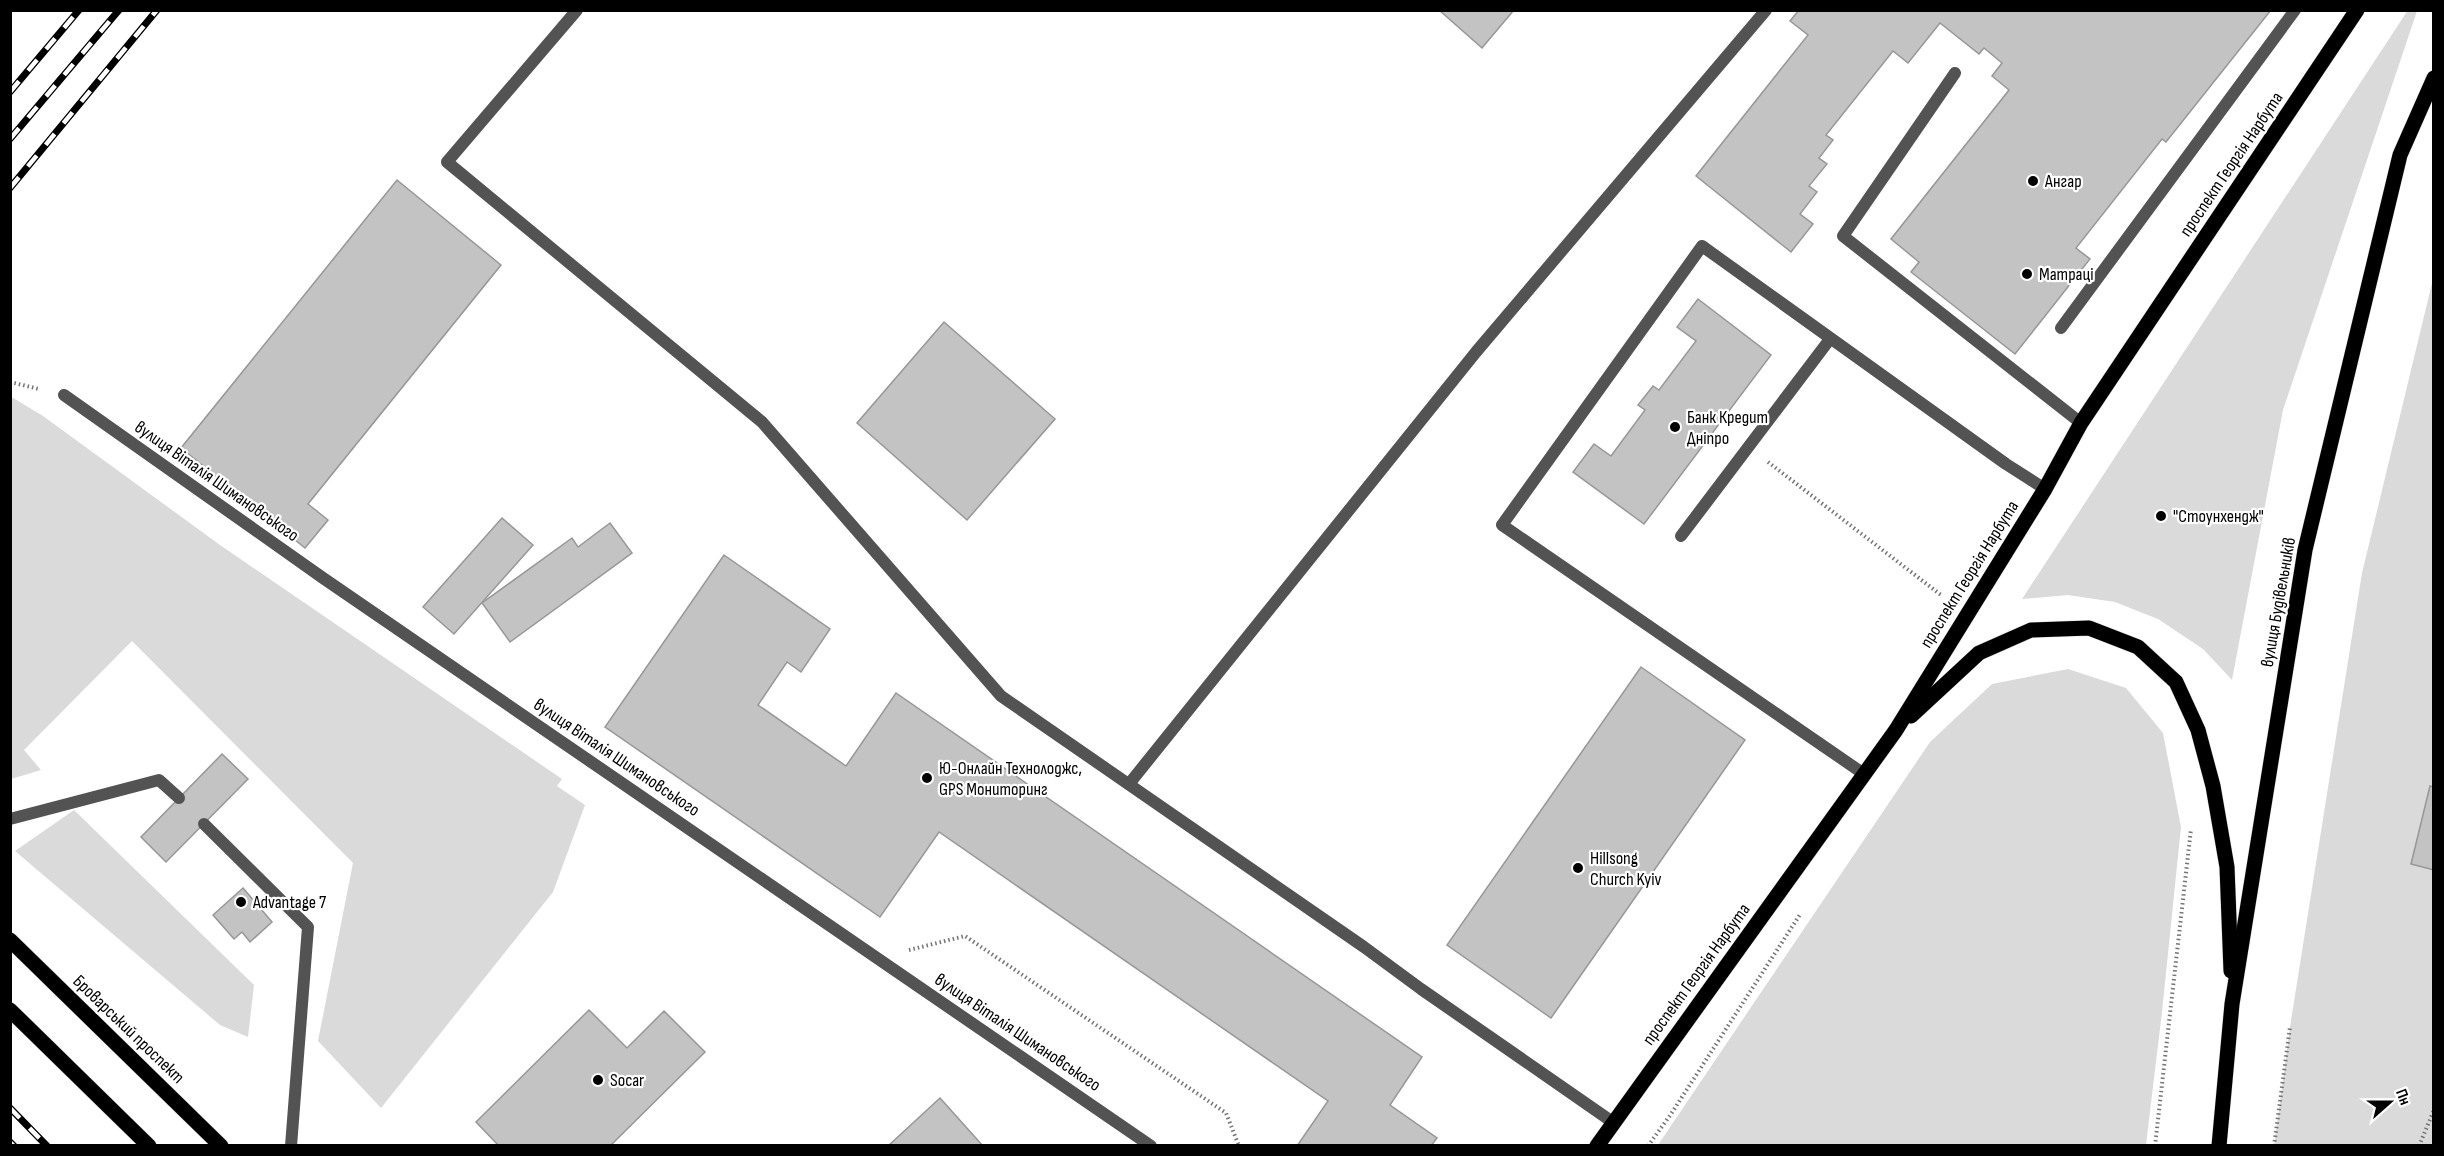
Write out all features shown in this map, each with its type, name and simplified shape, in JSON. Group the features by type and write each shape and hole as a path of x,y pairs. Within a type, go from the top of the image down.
{"main road":[{"name":"проспект Георгія Нарбута","path":"1597,1146 1896,730 2045,489 2081,423 2357,10"},
{"name":"вулиця Будівельників","path":"2218,1146 2232,1004 2305,550 2400,155 2433,78"},
{"path":"1896,730 1979,653 2031,630 2089,628 2139,647 2176,682 2198,730 2210,775 2227,867 2232,1004"},
{"name":"Броварський проспект","path":"10,940 221,1146"},
{"path":"10,1010 149,1146"}],"street":[{"path":"578,10 447,162 762,422 1000,696 1614,1123"},
{"path":"1129,784 1476,352 1766,10"},
{"path":"2061,328 2295,10"},
{"path":"1955,74 1844,236 2081,423"},
{"path":"1864,774 1502,525 1702,246 2006,464 2045,489"},
{"path":"1681,536 1830,339"},
{"name":"вулиця Віталія Шимановського","path":"64,395 323,578 1151,1146"},
{"path":"10,819 159,780 179,798"},
{"path":"204,824 308,927 291,1146"}],"path":[{"path":"1747,446 1941,595"},
{"path":"2155,1146 2192,825"},
{"path":"1648,1146 1805,907"},
{"path":"905,951 965,936 1226,1113 1239,1146"},
{"path":"2274,1146 2290,1027"},
{"path":"2419,1146 2433,1110"}],"shaded area":[{"path":"2408,10 2417,11 2283,410 2232,680 2203,649 2158,619 2115,602 2068,595 2022,599"},
{"path":"2433,279 2433,1145 2274,1146 2290,1027 2362,573"},
{"path":"10,396 43,416 220,545 562,779 557,786 585,805 553,892 381,1108 318,1041 353,863 132,641 24,750 41,770 11,779"},
{"path":"2068,669 2126,688 2163,733 2181,827 2146,1145 1658,1145 1930,742 1992,684"},
{"path":"74,810 254,985 248,1037 220,1025 15,851"}],"building":[{"path":"1439,10 1514,10 1482,48"},
{"name":"Ангар","path":"1799,10 2271,10 2166,142 2162,139 2076,248 2090,259 2015,354 1911,272 1919,262 1891,239 2009,90 1992,76 2002,63 1984,48 1979,54 1940,23 1908,63 1893,51 1826,135 1833,140 1819,158 1827,164 1809,186 1817,192 1800,214 1813,224 1791,252 1696,176 1808,35 1790,21"},
{"path":"397,180 501,265 308,504 328,520 305,548 181,448"},
{"name":"Банк Кредит Дніпро","path":"1698,299 1771,355 1644,524 1573,472 1594,444 1611,456 1645,410 1638,405 1653,386 1659,390 1696,341 1677,327"},
{"path":"944,322 1055,419 967,520 857,423"},
{"path":"502,518 533,545 454,634 423,607"},
{"path":"610,523 632,553 510,642 482,603 572,538 578,547"},
{"path":"724,555 830,629 801,672 787,662 758,705 846,766 896,693 1422,1057 1390,1105 1437,1138 1431,1146 1297,1146 1328,1101 939,832 880,917 605,727"},
{"name":"Hillsong Church Kyiv","path":"1641,667 1745,740 1551,1018 1447,945"},
{"path":"222,754 248,779 166,862 141,837"},
{"path":"2430,786 2434,787 2434,870 2411,864"},
{"name":"Advantage 7","path":"243,888 272,922 250,942 242,932 234,939 213,915"},
{"name":"Socar","path":"589,1010 627,1048 664,1011 705,1052 610,1146 499,1146 476,1122"},
{"path":"940,1098 983,1146 888,1146"}],"railway":[{"path":"10,92 79,10"},
{"path":"10,139 119,10"},
{"path":"10,188 157,10"},
{"path":"10,1108 47,1146"},
{"path":"10,1142 14,1146"}],"place":[{"name":"Ангар","path":"2033,181"},
{"name":"Матраці","path":"2027,274"},
{"name":"Банк Кредит Дніпро","path":"1675,427"},
{"name":"\"Стоунхендж\"","path":"2161,516"},
{"name":"Ю-Онлайн Технолоджс, GPS Мониторинг","path":"927,778"},
{"name":"Hillsong Church Kyiv","path":"1578,868"},
{"name":"Advantage 7","path":"241,902"},
{"name":"Socar","path":"598,1080"}]}
